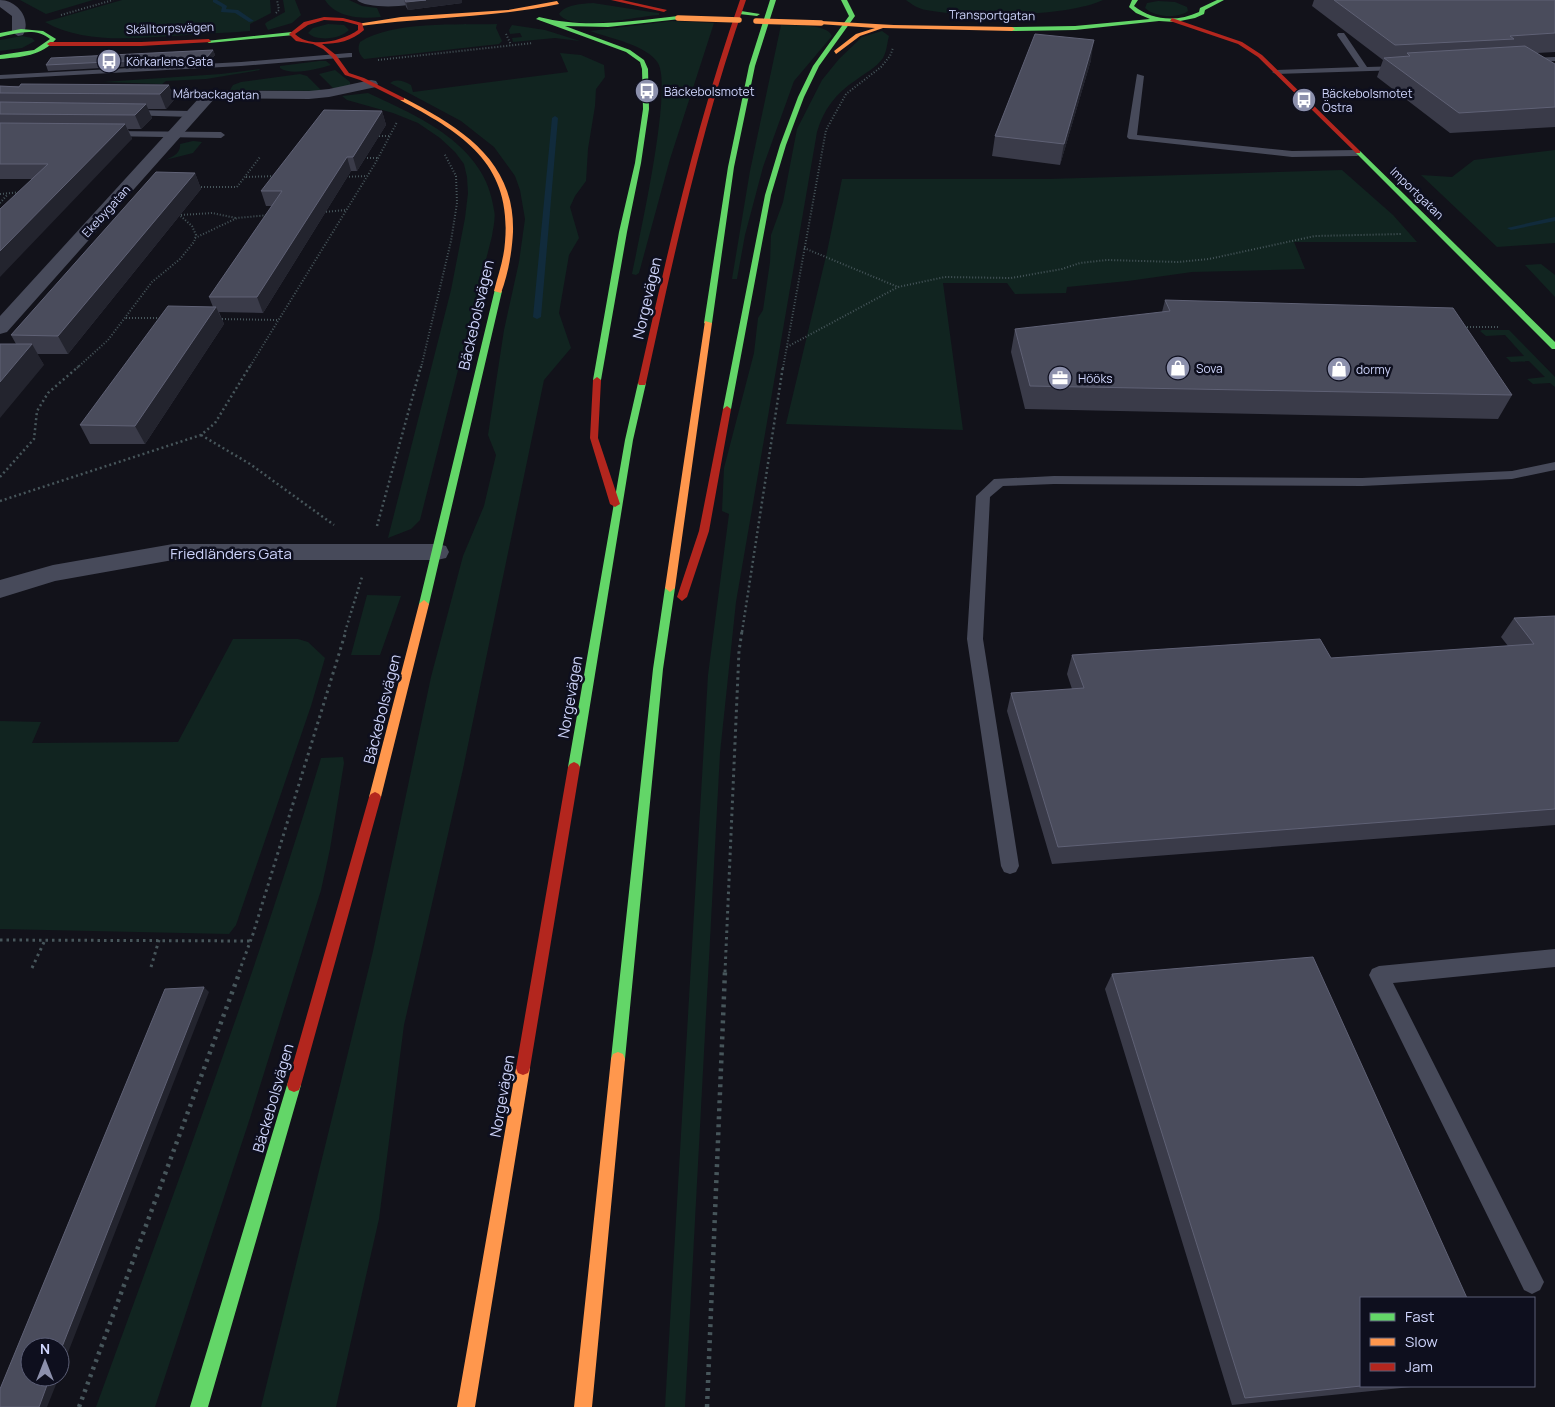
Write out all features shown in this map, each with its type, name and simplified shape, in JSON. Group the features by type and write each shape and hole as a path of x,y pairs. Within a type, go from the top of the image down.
{"main road":[{"path":"570,0 558,3 546,12 545,16 553,23 628,51 642,61 645,69 646,109 638,163 623,232 597,382 594,438 617,510"},
{"path":"614,0 681,15"},
{"name":"Norgevägen","path":"466,1407 629,440 692,163 721,59 743,0"},
{"path":"583,1407 658,669 732,167 752,66 773,0"},
{"path":"658,669 704,531 768,195 782,145 817,64 850,20 844,0"},
{"name":"Transportgatan","path":"850,20 884,26 1075,28 1190,19 1205,13 1221,0"},
{"name":"Transportgatan","path":"1134,1 1131,6 1137,12 1167,20"},
{"name":"Transportgatan","path":"1117,8 1134,1"},
{"name":"Skälltorpsvägen","path":"0,57 28,53 50,44 151,43 248,39 292,34 300,26 321,20 345,19 360,24 508,12 558,3"},
{"path":"315,9 321,20"},
{"name":"Skälltorpsvägen","path":"508,12 553,23"},
{"name":"Transportgatan","path":"681,15 850,20 1053,22 1079,19 1101,13"},
{"name":"Importgatan","path":"1205,13 1226,31 1258,48 1261,52 1260,56"},
{"path":"553,23 592,27 681,15"},
{"name":"Importgatan","path":"1167,20 1240,43 1260,56 1555,347"},
{"path":"292,34 298,40 311,43 335,42 353,37 361,30 360,24"},
{"path":"812,75 847,40 884,26"},
{"name":"Importgatan","path":"1075,28 1145,27 1182,31 1260,56"},
{"path":"0,35 18,32 47,33 53,39 50,44"},
{"path":"353,37 348,50 367,82"},
{"name":"Bäckebolsvägen","path":"199,1407 354,874 395,721 437,552 509,243 510,211 505,189 490,160 459,131 367,82 347,74 334,56 311,43"}],"street":[{"path":"363,0 373,3 415,0"},
{"path":"0,2 19,15 18,32"},
{"name":"Mårbackagatan","path":"115,93 309,95 329,93 367,82"},
{"name":"Ekebygatan","path":"0,328 211,94"},
{"name":"Friedländers Gata","path":"0,589 52,573 172,552 370,554 437,552"}],"lane":[{"path":"1341,35 1365,70"},
{"path":"296,60 305,53 311,43"},
{"path":"0,77 296,60 334,56 352,59"},
{"path":"1522,61 1555,59"},
{"path":"1276,72 1406,68"},
{"path":"1140,76 1132,137 1292,154 1357,153"},
{"path":"115,113 192,114"},
{"path":"97,134 221,135"},
{"path":"1010,866 975,640 983,496 999,482 1054,480 1362,482 1512,475 1555,466"},
{"path":"1532,1282 1379,975 1555,958"}],"path":[{"path":"707,1407 739,651 787,348 826,130 837,106 850,90 871,76 890,58 895,41"},
{"path":"352,59 538,42"},
{"path":"391,118 405,124"},
{"path":"0,500 201,435 215,423 378,158 398,121"},
{"path":"376,136 390,136"},
{"path":"79,1407 251,941 370,554 433,320 457,203 457,178 450,161 441,150"},
{"path":"198,187 237,187 260,157"},
{"path":"364,158 378,158"},
{"path":"245,176 282,176"},
{"path":"339,177 367,176"},
{"path":"0,194 24,191"},
{"path":"0,202 8,194"},
{"path":"321,213 346,210"},
{"path":"173,212 186,219 192,226 196,235 195,239"},
{"path":"181,216 212,213 237,218 272,215"},
{"path":"0,477 34,439 37,411 55,385 94,355 126,318 152,282 180,259 195,239 237,218"},
{"path":"176,219 186,219"},
{"path":"787,348 898,287 945,277 1012,278 1062,269 1080,263 1107,260 1178,262 1210,259 1315,236 1410,234"},
{"path":"804,248 898,287"},
{"path":"126,318 164,318"},
{"path":"212,319 279,320"},
{"path":"1455,327 1502,327"},
{"path":"201,435 250,464 315,510 370,554"},
{"path":"0,940 251,941"},
{"path":"32,968 45,940"},
{"path":"151,967 158,940"}],"green space":[{"path":"20,0 93,0 46,14"},
{"path":"122,0 270,0 271,13 250,24 250,31 134,38 97,37 79,34 61,30 45,22"},
{"path":"283,0 295,0 301,15 292,23 268,30 265,24 285,12"},
{"path":"325,0 349,0 362,6 377,8 381,17 366,18 343,14 336,11"},
{"path":"906,0 1103,0 1087,6 1066,10 991,15 944,13 926,10"},
{"path":"1158,1 1175,2 1187,7 1188,11 1184,14 1166,16 1145,8 1147,3"},
{"path":"593,3 659,13 659,15 591,23 566,20 559,14 570,6"},
{"path":"672,21 714,23 670,159 639,273 636,275 632,274 658,132 661,78 658,63 645,51 590,31"},
{"path":"328,24 344,25 349,30 340,36 329,38 317,38 308,33 313,28"},
{"path":"497,24 496,28 502,41 499,44 364,59 359,51 360,42 389,30 407,27"},
{"path":"512,25 545,30 580,41 555,38 513,42 512,38 522,37 520,33 510,34 509,30"},
{"path":"781,25 817,27 829,32 832,36 794,81 763,167 745,235 737,279 732,279 750,171"},
{"path":"882,31 889,36 883,58 874,68 836,96 823,116 817,132 736,602 720,753 685,1407 665,1407 708,675 729,514 722,511 724,468 754,353 758,318 763,310 770,262 771,235 783,202 797,129 822,80 839,59 862,37"},
{"path":"22,36 32,38 35,41 22,48 0,51 0,40"},
{"path":"560,53 581,55 604,65 605,77 596,89 586,181 575,196 570,207 579,238 569,255 559,313 571,348 544,380 463,769 404,1025 379,1219 336,1407 261,1407 373,951 431,677 463,556 484,506 496,455 488,435 504,330 519,262 525,219 520,190 515,176 494,147 461,121 390,83 397,80 406,82 411,85 413,92 568,72"},
{"path":"326,61 331,65 298,72 280,68 280,66"},
{"path":"259,69 206,79 166,81 162,84 103,82 221,74"},
{"path":"335,70 350,82 350,85 334,89 319,74"},
{"path":"300,74 307,76 322,91 230,90 233,85 241,82"},
{"path":"368,93 429,123 448,136 464,151 478,168 488,187 495,213 492,236 420,520 411,529 388,538 451,290 468,193 464,164 455,152 440,138 418,123 393,113 347,100 342,96"},
{"path":"193,141 202,142 193,153 165,160 178,153 180,144"},
{"path":"1555,150 1555,243 1497,247 1421,175 1452,177 1474,160"},
{"path":"1342,170 1393,215 1417,242 1294,242 1305,269 1192,272 1067,287 1066,293 1015,294 1007,283 943,283 963,430 786,424 827,252 842,179 1049,179"},
{"path":"1541,264 1555,275 1555,297 1525,265"},
{"path":"1509,330 1555,377 1555,387 1550,383 1533,384 1527,379 1545,377 1529,361 1511,362 1506,357 1524,356 1505,335 1486,336 1480,331"},
{"path":"367,595 401,596 380,655 351,655"},
{"path":"233,639 298,639 308,642 325,658 311,706 236,925 229,934 0,929 0,721 41,722 32,743 178,742"},
{"path":"343,757 344,763 330,849 321,890 250,1118 155,1407 96,1407 241,1003 296,840 321,758"}],"building":[{"path":"405,0 426,0 406,2"},
{"path":"1334,0 1555,0 1555,33 1510,36 1514,39 1395,45"},
{"path":"1035,34 1094,40 1064,144 995,136"},
{"path":"1525,46 1555,64 1555,107 1459,113 1384,58 1410,56 1407,53"},
{"path":"213,50 207,57 46,65 51,58"},
{"path":"21,84 169,85 160,94 0,93 0,86 19,87"},
{"path":"0,102 146,104 135,115 0,114"},
{"path":"324,110 382,111 353,157 347,157 257,297 209,297 282,191 261,191"},
{"path":"0,123 125,124 0,251 0,209 48,164 0,164"},
{"path":"156,172 195,173 58,336 11,335"},
{"path":"1165,300 1453,308 1512,395 1030,386 1015,329 1170,311"},
{"path":"168,306 216,307 135,426 80,425"},
{"path":"0,344 32,344 0,382"},
{"path":"1555,616 1555,809 1058,847 1011,693 1084,688 1072,655 1320,639 1331,658 1534,644 1514,618"},
{"path":"1313,957 1467,1297 1360,1297 1360,1386 1245,1398 1112,974"},
{"path":"204,987 66,1337 21,1337 165,989"},
{"path":"20,1341 20,1387 46,1387 39,1407 0,1407 0,1389"}],"waterway":[{"path":"215,1 225,7 223,11 236,11 251,21"},
{"path":"537,317 555,118"},
{"path":"1511,228 1555,219"}],"traffic: fast":[{"path":"708,323 731,167 752,66 773,0"},
{"path":"727,409 768,195 783,145 801,97 816,66 852,16 844,0"},
{"path":"1135,0 1131,6 1138,12 1155,19 1175,21 1194,17 1202,13 1202,9 1221,0"},
{"path":"741,13 757,14"},
{"path":"539,19 556,23 591,26 678,18"},
{"path":"1012,29 1075,28 1162,19"},
{"path":"558,25 628,51 642,61 645,69 646,109 638,163 623,232 597,380"},
{"path":"0,35 28,30 42,32 53,39 42,48 29,54 0,57"},
{"path":"209,41 292,34"},
{"path":"1358,152 1555,347"},
{"path":"424,604 498,291"},
{"path":"574,767 629,440 642,383"},
{"path":"618,1059 658,669 670,588"},
{"path":"199,1407 294,1085"}],"traffic: slow":[{"path":"360,24 401,19 508,12 557,3"},
{"path":"678,18 739,20"},
{"path":"756,21 821,23"},
{"path":"821,23 894,27 1012,29"},
{"path":"836,52 858,35 884,26"},
{"path":"402,99 425,111 465,138 482,153 496,171 505,192 510,216 509,243 498,291"},
{"path":"670,588 708,323"},
{"path":"375,797 424,604"},
{"path":"583,1407 618,1059"},
{"path":"466,1407 523,1068"}],"traffic: jam":[{"path":"614,0 664,10"},
{"path":"642,383 698,142 743,0"},
{"path":"314,43 333,42 351,37 361,30 360,24 343,19 324,19 306,24 292,34 298,40 314,43 325,48 334,56 347,74 362,79 402,99"},
{"path":"1172,20 1240,43 1260,56 1358,152"},
{"path":"50,44 141,44 209,41"},
{"path":"597,380 594,438 615,504"},
{"path":"682,597 704,531 727,409"},
{"path":"523,1068 574,767"},
{"path":"294,1085 375,797"}],"place":[{"name":"Körkarlens Gata","path":"109,61"},
{"name":"Bäckebolsmotet","path":"647,91"},
{"name":"Bäckebolsmotet Östra","path":"1304,100"},
{"name":"Sova","path":"1178,368"},
{"name":"dormy","path":"1339,369"},
{"name":"Hööks","path":"1060,378"}]}
